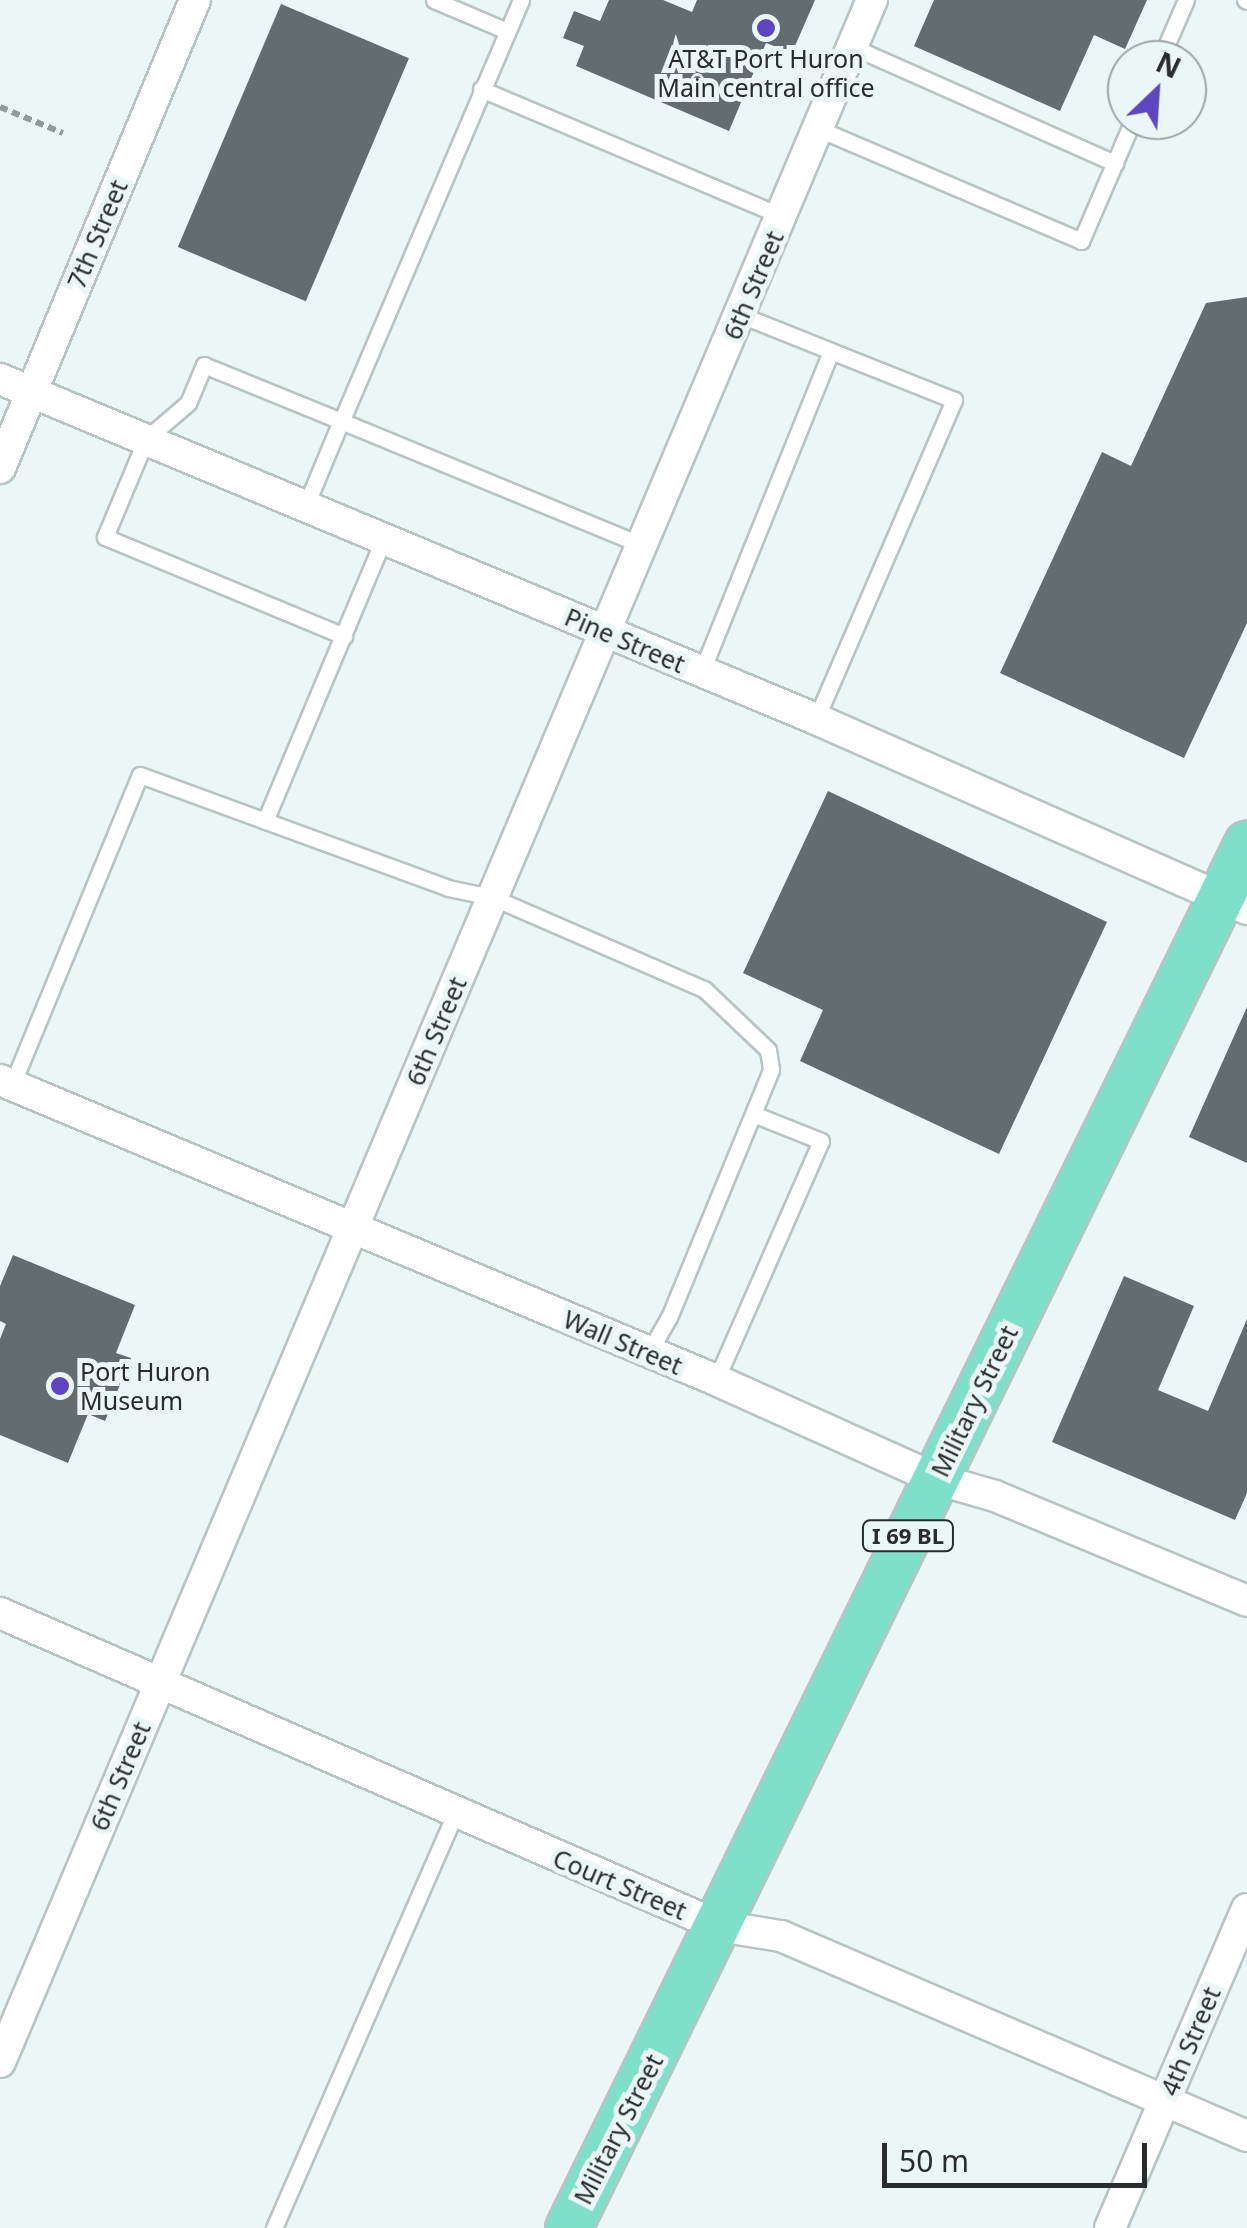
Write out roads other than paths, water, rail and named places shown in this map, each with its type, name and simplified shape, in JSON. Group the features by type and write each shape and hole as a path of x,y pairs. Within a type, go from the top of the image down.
{"main road":[{"name":"Military Street","path":"568,2228 936,1479 1234,903 1247,844"}],"street":[{"name":"7th Street","path":"0,468 195,0"},
{"name":"6th Street","path":"0,2062 872,0"},
{"name":"Pine Street","path":"0,379 816,718 1234,903"},
{"name":"Wall Street","path":"6,1083 716,1380 936,1479 995,1496 1247,1601"},
{"name":"Court Street","path":"0,1613 719,1926 780,1936 1247,2136"},
{"name":"4th Street","path":"1110,2228 1247,1909"}],"lane":[{"path":"434,0 507,32"},
{"path":"306,505 521,0"},
{"path":"1169,40 1186,0"},
{"path":"853,47 1114,163"},
{"path":"482,90 782,216"},
{"path":"819,128 1081,241 1125,140"},
{"path":"741,316 954,400 816,718"},
{"path":"702,673 831,351"},
{"path":"344,636 105,537 146,439 188,403 204,365 640,544"},
{"path":"266,821 384,538"},
{"path":"6,1083 140,775 448,888 492,897 704,989 768,1050 772,1070 669,1317 648,1352"},
{"path":"716,1380 821,1141 753,1114"},
{"path":"274,2228 455,1814"}],"place":[{"name":"AT&T Port Huron Main central office","path":"766,28"},
{"name":"Port Huron Museum","path":"60,1386"}]}
